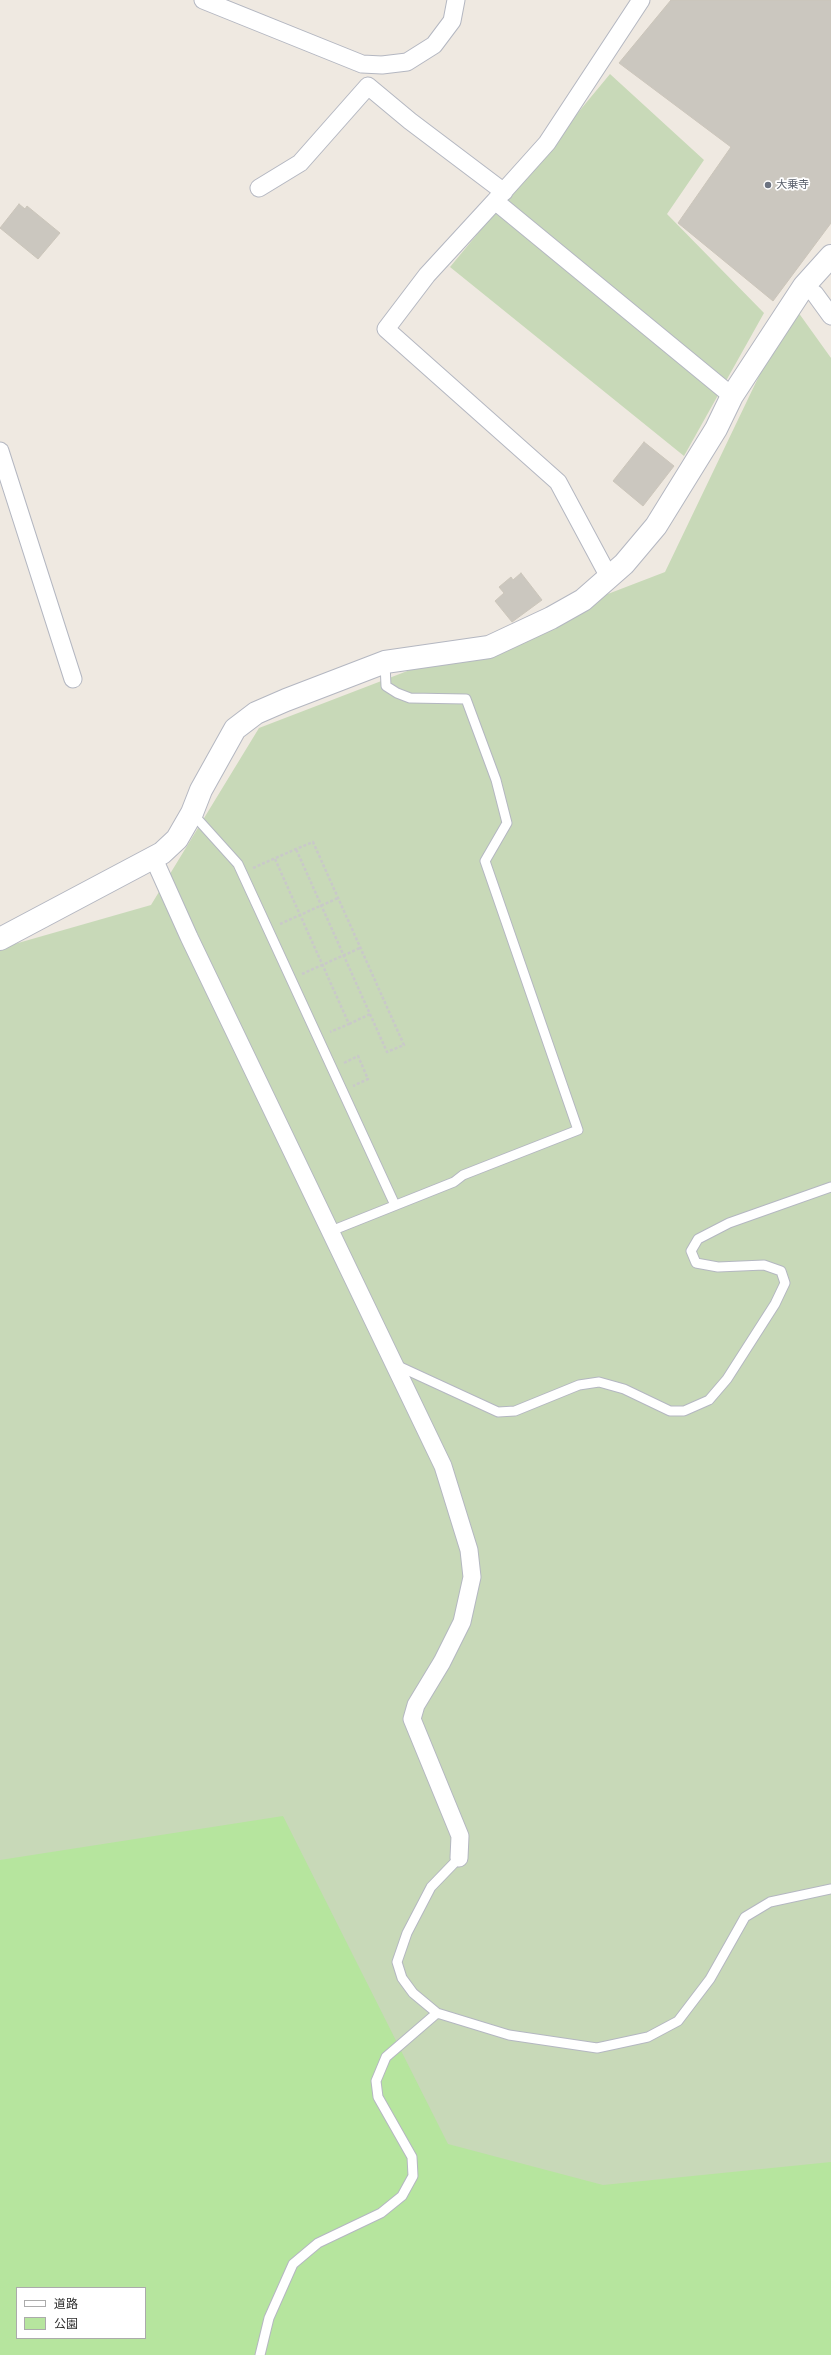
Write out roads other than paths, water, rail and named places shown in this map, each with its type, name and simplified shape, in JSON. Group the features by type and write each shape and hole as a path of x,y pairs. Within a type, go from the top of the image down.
{"street":[{"path":"203,0 362,64 382,65 407,62 434,45 452,21 456,0"},
{"path":"609,577 558,482 386,329 427,275 547,144 641,0"},
{"path":"259,188 300,163 368,86 732,396"},
{"path":"0,939 58,907 154,859 177,839 192,813 201,790 236,729 256,714 286,700 385,662 489,646 550,618 583,600 624,564 656,526 716,429 732,396 804,286 831,256"},
{"path":"804,286 815,294 831,316"},
{"path":"0,451 73,679"},
{"path":"154,859 189,938 396,1365 443,1466 469,1550 472,1577 462,1622 442,1662 416,1705 412,1719 460,1836 459,1858"}],"lane":[{"path":"331,1231 454,1182 463,1175 578,1130 485,861 507,823 496,780 466,699 410,698 397,693 386,686 385,662"},
{"path":"192,813 238,864 395,1205"},
{"path":"396,1365 498,1412 515,1411 579,1385 599,1382 624,1389 670,1411 684,1411 709,1400 727,1379 776,1304 785,1283 781,1271 764,1265 718,1267 696,1263 691,1252 698,1239 729,1223 831,1187"},
{"path":"459,1858 431,1887 407,1933 397,1962 402,1978 413,1994 437,2012 509,2035 597,2048 648,2037 678,2021 710,1979 745,1917 770,1902 831,1889"},
{"path":"260,2355 269,2318 294,2264 318,2243 381,2213 402,2196 413,2176 412,2157 378,2097 376,2081 386,2057 437,2012"}],"place":[{"name":"大乗寺","path":"768,185"}]}
